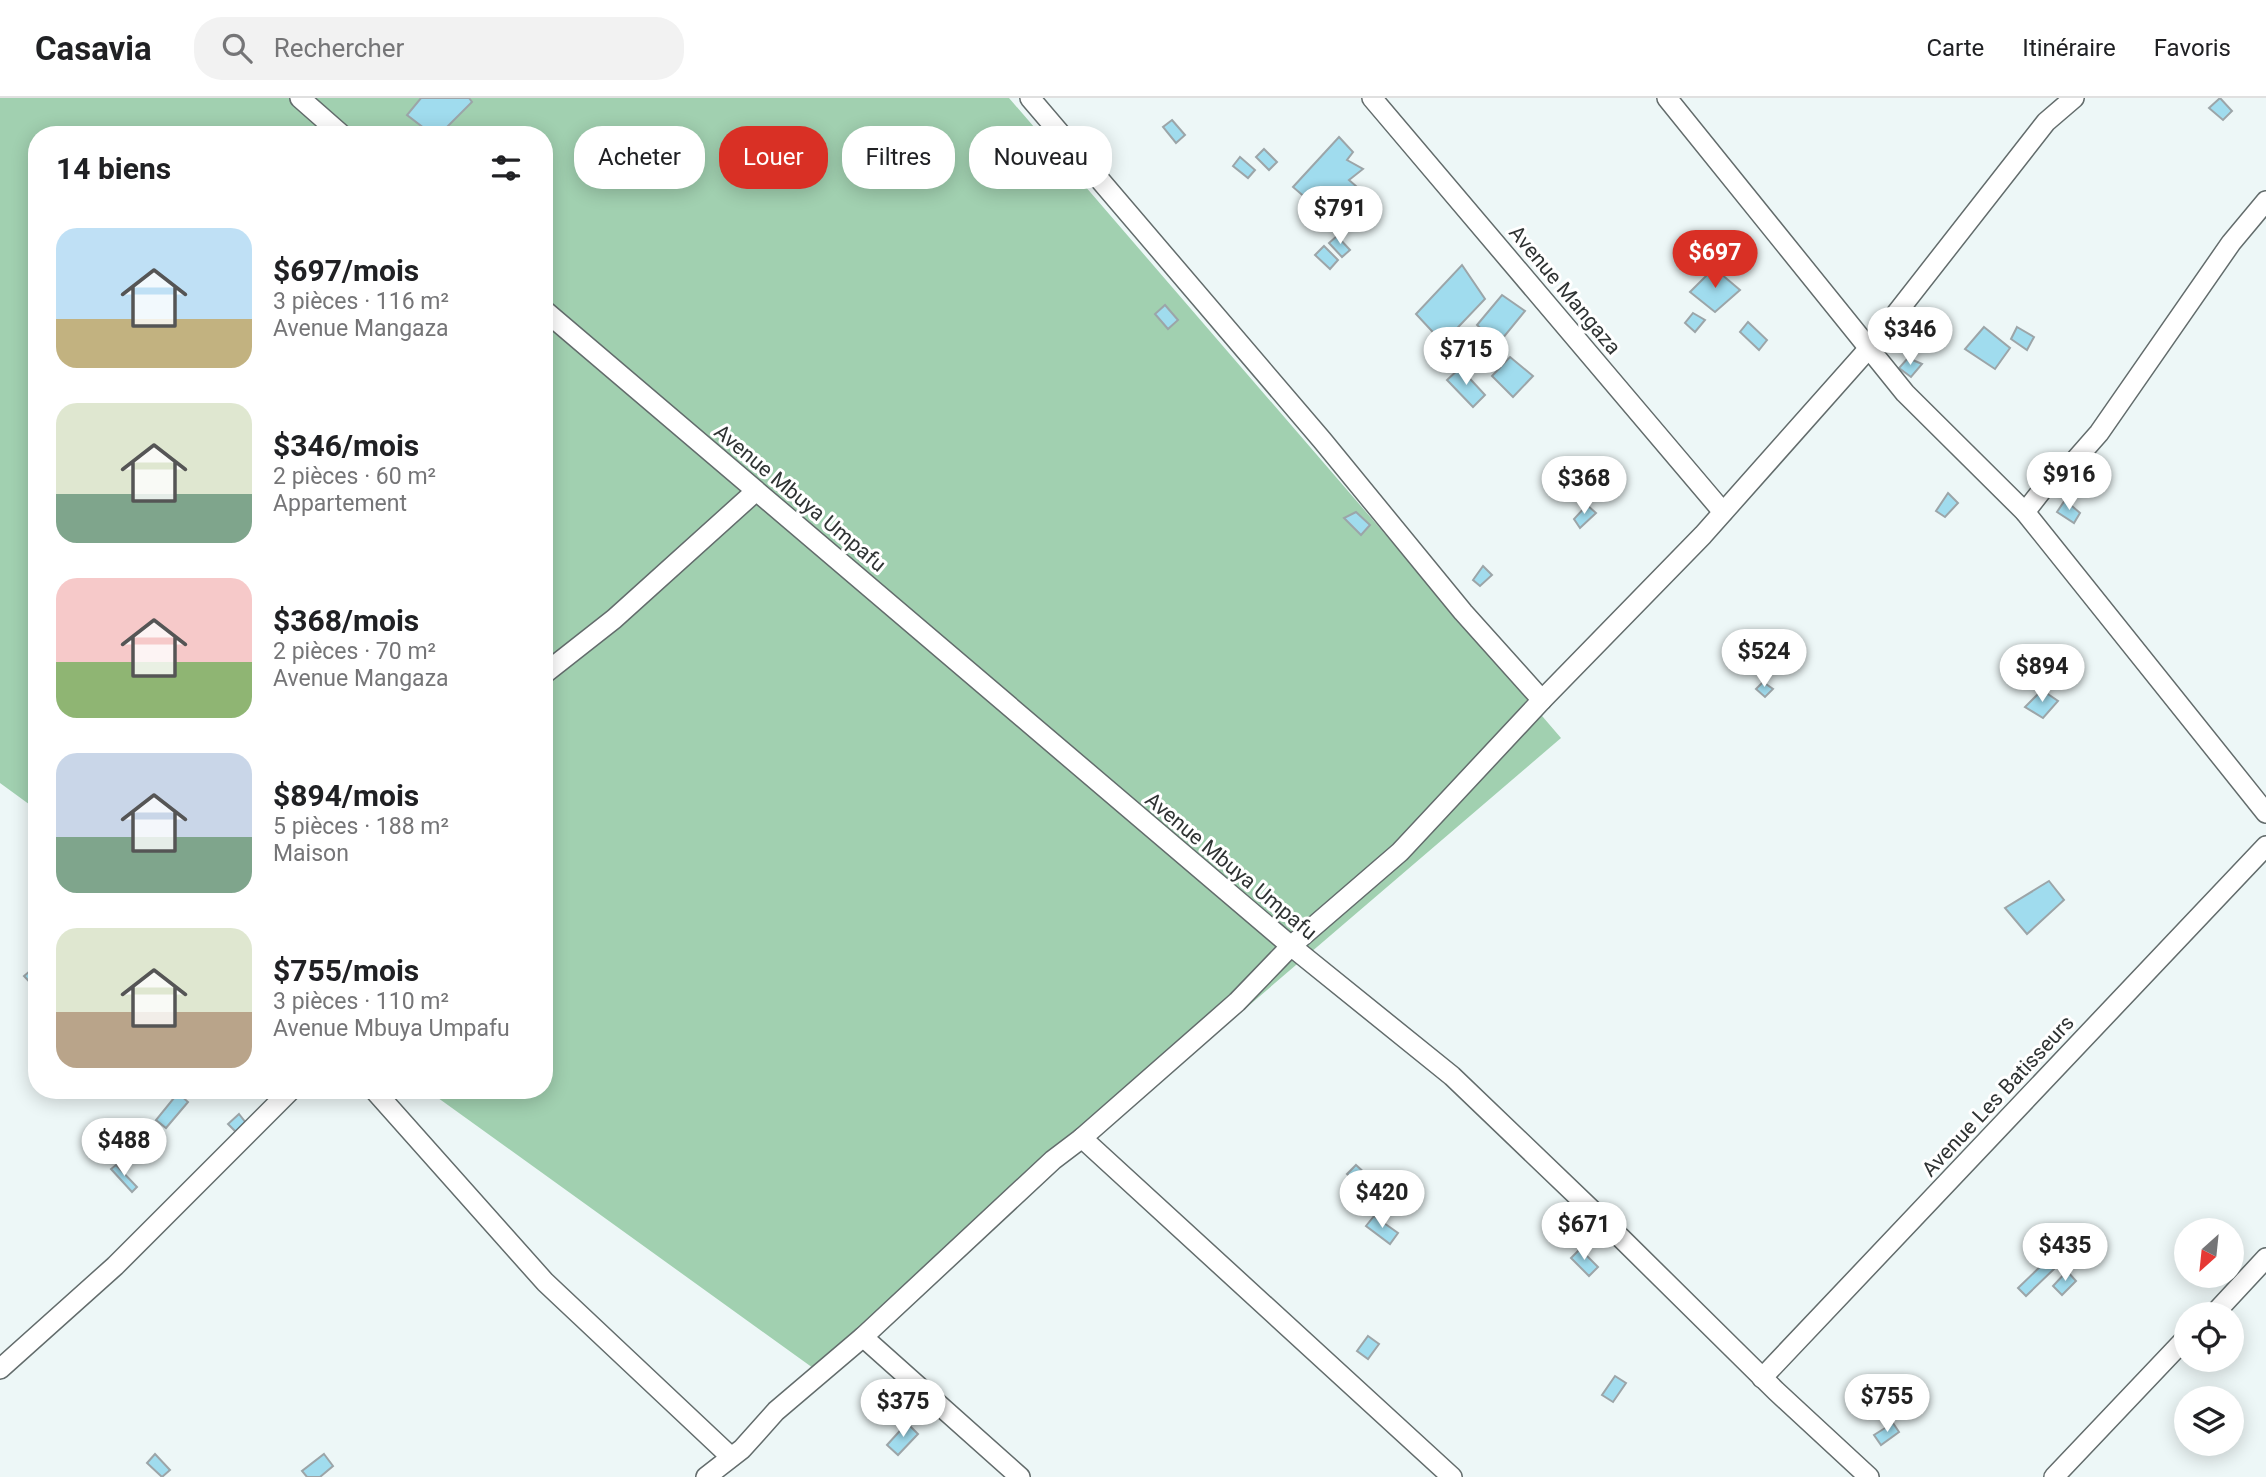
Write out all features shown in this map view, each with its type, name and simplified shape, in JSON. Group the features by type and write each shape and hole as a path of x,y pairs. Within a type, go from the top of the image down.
{"street":[{"path":"300,98 332,126"},
{"path":"1030,98 1322,440 1463,612 1542,699"},
{"name":"Avenue Mangaza","path":"1372,98 1723,512"},
{"path":"1667,98 1905,393 2025,512 2266,813"},
{"path":"706,1477 742,1450 776,1411 863,1337 1053,1160 1082,1138 1237,1002 1291,946 1400,852 1542,699 1723,512 1870,348 2046,122 2074,98"},
{"path":"2025,512 2043,489 2056,482 2098,432 2231,243 2266,201"},
{"name":"Avenue Mbuya Umpafu","path":"553,318 1291,946 1452,1076 1762,1378 1869,1477"},
{"path":"553,667 614,619 756,491"},
{"name":"Avenue Les Batisseurs","path":"1762,1378 2266,846"},
{"path":"0,1369 115,1266 282,1099"},
{"path":"381,1099 545,1282 732,1457"},
{"path":"1082,1138 1452,1477"},
{"path":"2225,1302 2266,1258"},
{"path":"863,1337 1020,1477"},
{"path":"2054,1477 2174,1351"}],"green space":[{"path":"0,98 1009,98 1033,126 969,126 969,189 1087,189 1561,738 820,1373 439,1099 553,1099 553,126 28,126 28,803 0,783"}],"building":[{"path":"421,98 469,98 472,102 448,126 421,126 407,115"},
{"path":"2220,98 2232,111 2223,120 2209,108"},
{"path":"1172,120 1185,135 1176,143 1163,127"},
{"path":"1339,137 1353,152 1347,160 1363,169 1349,180 1356,186 1338,207 1330,202 1322,212 1293,187"},
{"path":"1264,149 1277,162 1269,170 1256,157"},
{"path":"1240,157 1255,170 1248,178 1233,166"},
{"path":"1337,236 1350,250 1342,257 1329,243"},
{"path":"1324,246 1338,260 1330,269 1315,255"},
{"path":"1462,265 1485,299 1443,343 1416,314"},
{"path":"1714,268 1740,290 1715,312 1690,292"},
{"path":"1502,295 1525,311 1498,344 1477,325"},
{"path":"1165,305 1178,320 1168,329 1155,314"},
{"path":"1693,313 1705,320 1695,332 1685,323"},
{"path":"1748,322 1767,340 1759,350 1740,332"},
{"path":"1984,327 2010,348 1995,369 1965,349"},
{"path":"2017,327 2034,337 2027,350 2011,339"},
{"path":"1510,357 1533,376 1513,397 1492,376"},
{"path":"1908,358 1922,364 1911,377 1899,368"},
{"path":"1460,368 1485,395 1473,407 1447,380"},
{"path":"1948,493 1958,503 1945,517 1936,511"},
{"path":"2065,500 2080,513 2074,523 2057,512"},
{"path":"1587,505 1596,513 1580,528 1574,519"},
{"path":"1356,512 1370,525 1361,535 1344,518"},
{"path":"1483,566 1492,575 1480,586 1473,580"},
{"path":"1763,682 1773,689 1765,697 1756,689"},
{"path":"2042,690 2058,701 2043,718 2025,707"},
{"path":"2049,881 2064,900 2027,934 2005,908"},
{"path":"173,1099 185,1099 188,1102 166,1128 156,1120"},
{"path":"239,1114 246,1123 236,1132 228,1124"},
{"path":"116,1165 137,1187 132,1192 111,1169"},
{"path":"1356,1165 1377,1184 1369,1193 1347,1174"},
{"path":"1374,1216 1398,1233 1390,1244 1366,1226"},
{"path":"1580,1249 1598,1267 1589,1276 1571,1258"},
{"path":"2046,1261 2054,1269 2026,1296 2018,1288"},
{"path":"2067,1271 2076,1281 2062,1295 2053,1286"},
{"path":"1368,1336 1379,1344 1368,1359 1357,1351"},
{"path":"1615,1376 1626,1383 1613,1402 1602,1395"},
{"path":"907,1423 918,1434 898,1455 887,1445"},
{"path":"1893,1423 1899,1432 1881,1445 1874,1435"},
{"path":"155,1454 170,1470 162,1477 147,1463"},
{"path":"324,1454 333,1466 320,1477 307,1477 302,1471"}]}
